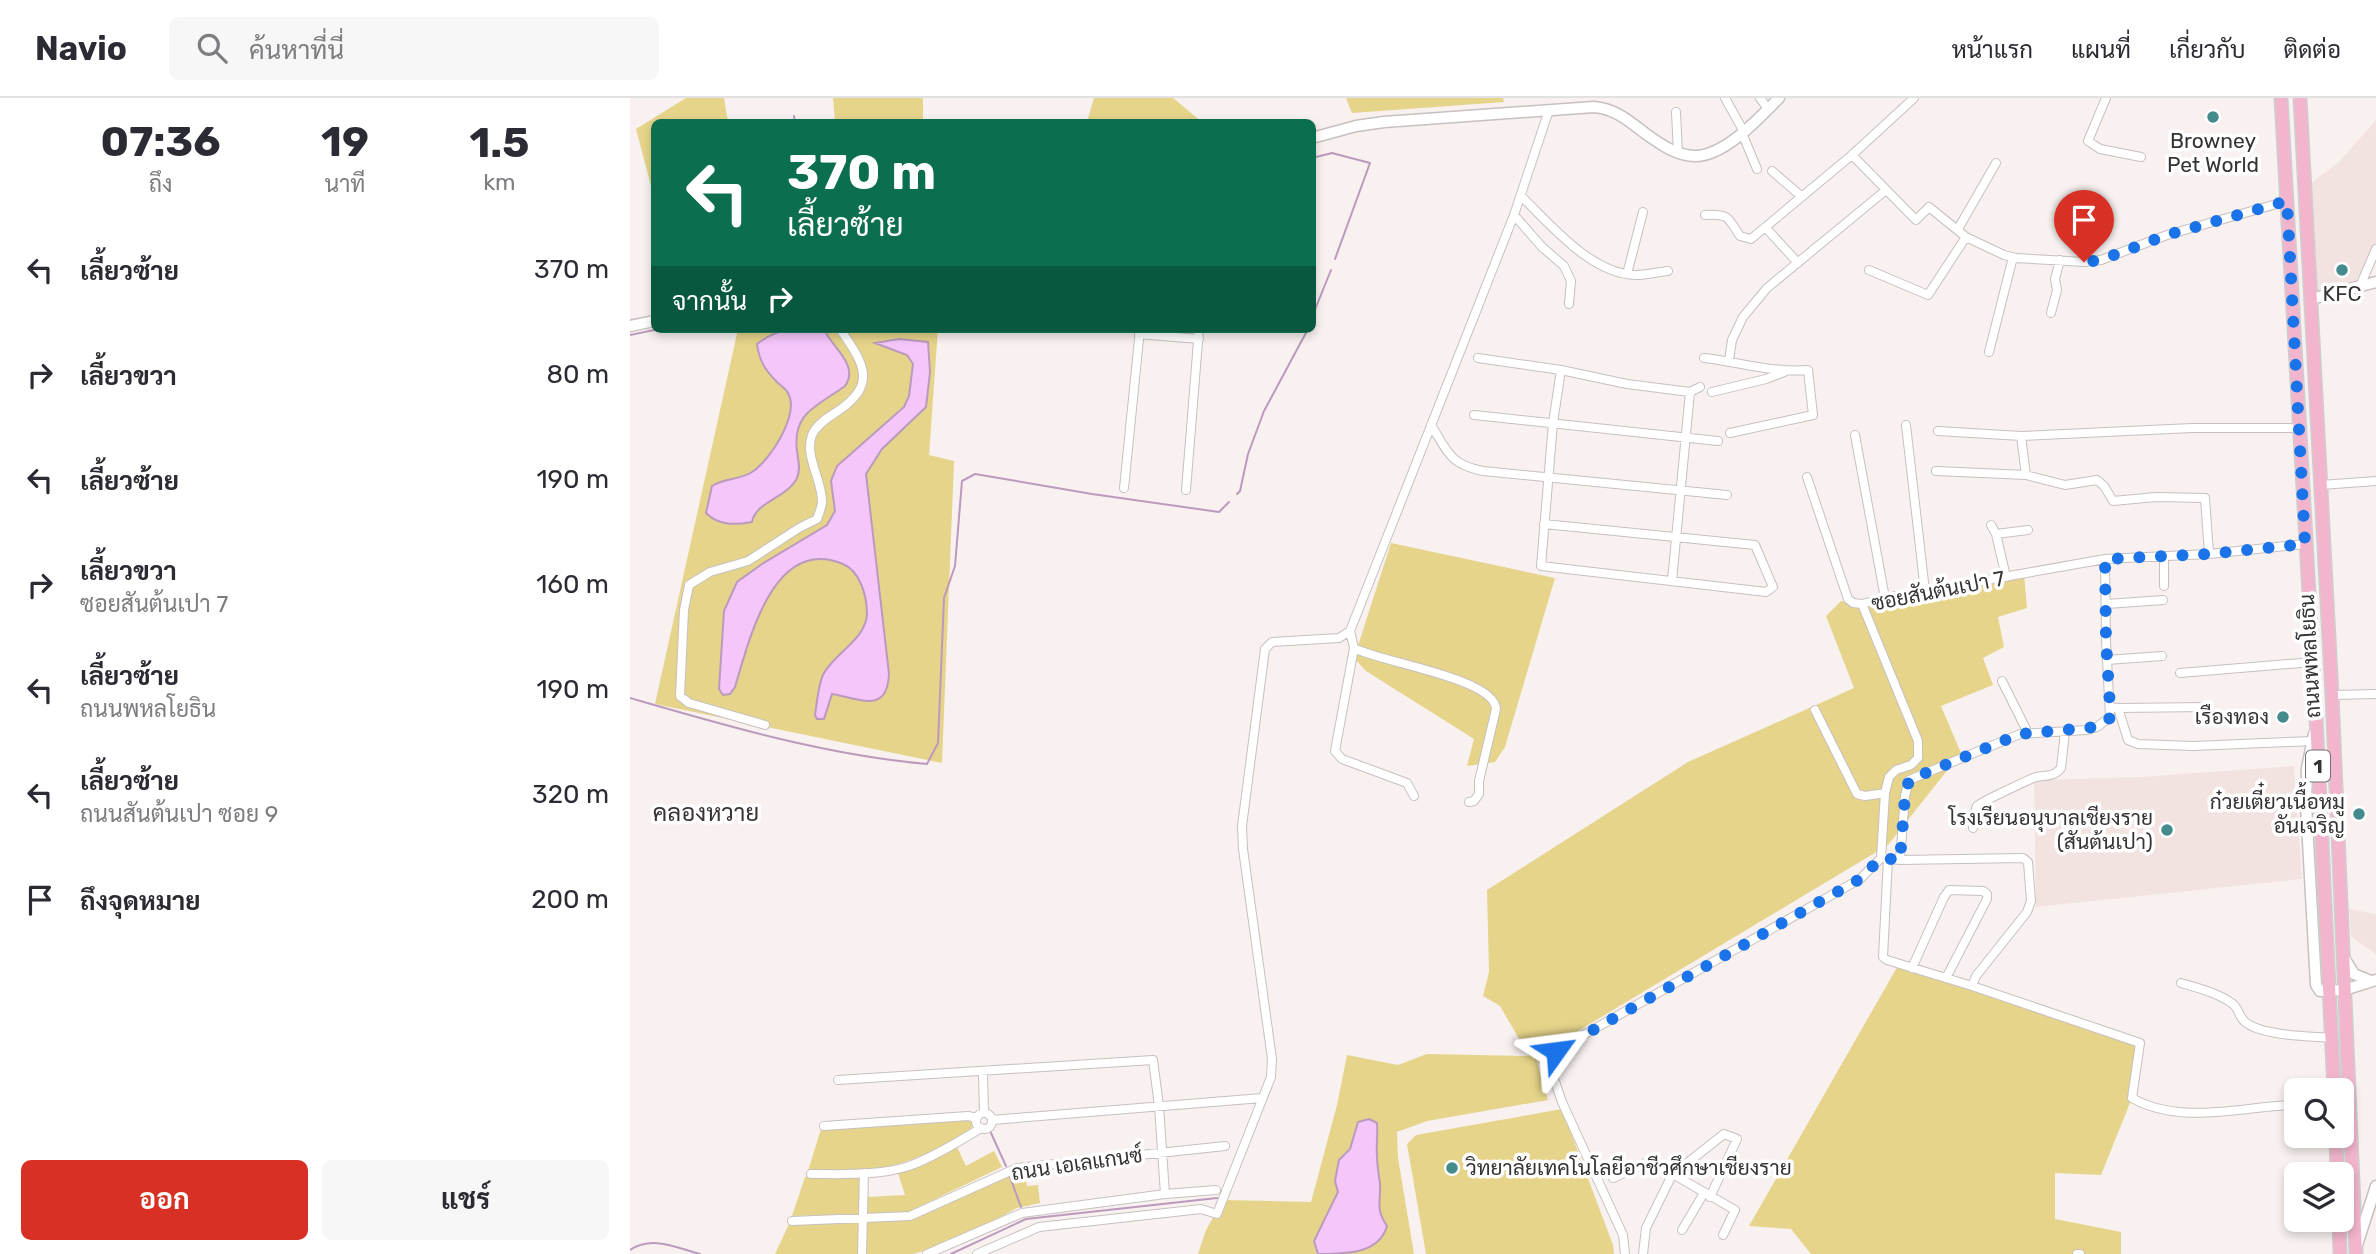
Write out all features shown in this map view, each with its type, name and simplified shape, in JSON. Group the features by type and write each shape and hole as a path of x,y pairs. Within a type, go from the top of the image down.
{"main road":[{"name":"ถนนพหลโยธิน","path":"2281,98 2333,1078"},
{"name":"ถนนพหลโยธิน","path":"2300,98 2332,695 2356,1251"},
{"path":"2339,1232 2340,1254"}],"street":[{"path":"1725,98 1743,132 1757,169"},
{"path":"1760,98 1768,109"},
{"path":"1316,137 1384,121 1549,110 1593,102 1619,114 1678,153 1694,156 1708,154 1743,132 1779,98"},
{"path":"1705,215 1719,214 1727,217 1740,236 1747,240 1766,228 1852,155 1914,98"},
{"path":"2106,98 2088,141 2100,149 2141,157"},
{"path":"1414,796 1407,783 1342,759 1335,751 1354,648 1350,631 1514,215 1549,110"},
{"path":"1676,112 1678,153"},
{"path":"1852,155 1916,220 1929,207 1966,237 2013,257 2101,260 2167,235 2287,201"},
{"path":"1958,229 1996,163"},
{"path":"1772,171 1801,196"},
{"path":"1729,361 1732,340 1743,317 1767,288 1886,190"},
{"path":"1521,196 1586,256 1612,270 1640,275 1668,271"},
{"path":"1627,274 1643,212"},
{"path":"1514,215 1542,247 1564,266 1571,281 1569,304"},
{"path":"1766,228 1798,263"},
{"path":"1869,270 1928,295 1966,237"},
{"path":"2360,286 2376,249"},
{"path":"1989,352 2013,257"},
{"path":"2051,313 2060,260"},
{"path":"2311,299 2376,282"},
{"path":"630,326 651,322"},
{"path":"765,725 689,703 680,696 684,610 689,585 710,572 748,561 817,519 822,502 811,450 812,434 824,420 852,401 862,386 863,371 855,350 843,333"},
{"path":"1124,488 1139,333"},
{"path":"1148,333 1199,339"},
{"path":"1186,490 1199,333"},
{"path":"1478,358 1561,370 1627,384 1690,392 1700,387"},
{"path":"1704,358 1784,372 1808,370 1813,415 1730,433"},
{"path":"1544,524 1755,545 1773,587 1766,592 1541,566 1544,524 1548,476 1553,424 1561,370"},
{"path":"1712,392 1784,372"},
{"path":"1672,581 1690,392"},
{"path":"1475,415 1718,441"},
{"path":"1431,425 1450,456 1464,467 1727,495"},
{"path":"1906,425 1925,591"},
{"path":"1938,431 2021,436 2192,428 2299,428"},
{"path":"1855,435 1885,598"},
{"path":"2021,436 2026,475"},
{"path":"1936,471 2026,475 2065,485 2097,480 2113,501 2119,502 2156,498 2204,498 2209,554"},
{"path":"1807,477 1848,599 1862,604"},
{"path":"2321,485 2376,481"},
{"path":"1991,525 1996,534 2006,577"},
{"path":"1996,534 2028,530"},
{"name":"ซอยสันต้นเปา 7","path":"1885,793 1889,777 1918,758 1918,741 1862,604 2105,559 2209,554 2305,544"},
{"path":"2164,556 2164,586"},
{"path":"2105,559 2107,660 2114,708 2128,740 2138,744 2193,746 2313,741"},
{"path":"2107,604 2163,600"},
{"path":"977,1254 1039,1227 1201,1209 1217,1214 1270,1077 1272,1059 1242,826 1265,649 1272,642 1339,638 1350,631"},
{"path":"1354,648 1372,657 1454,679 1492,697 1496,709 1479,780 1479,794 1469,803"},
{"path":"2107,660 2162,656"},
{"path":"2180,673 2313,662"},
{"path":"2002,681 2028,733"},
{"path":"2332,695 2376,694"},
{"path":"2114,708 2208,707"},
{"path":"1900,860 1905,796 1909,780 2012,737 2028,733 2065,732 2097,727 2110,718 2114,708"},
{"path":"1815,710 1857,794 1865,796 1885,793 1882,954 1887,960 2140,1043 2132,1098 2144,1105 2184,1113 2284,1106"},
{"path":"2316,718 2307,768 2306,805 2314,976 2320,991 2344,990 2373,980"},
{"path":"1973,828 1976,809 1983,800 2034,778 2052,776 2061,768 2065,732"},
{"path":"1625,1254 1623,1235 1562,1102 1551,1070 1551,1059 1556,1051 1860,879 1885,859 2023,858 2028,862 2031,901 2027,912 1976,976 1972,986"},
{"path":"1912,968 1949,890 1983,891 1987,894 1987,899 1946,978"},
{"path":"2343,955 2354,974 2373,980"},
{"path":"2345,1010 2355,991 2373,980"},
{"path":"2181,983 2228,1001 2235,1005 2244,1021 2263,1029 2277,1033 2331,1038"},
{"name":"ถนน เอเลแกนซ์","path":"838,1080 983,1073 1153,1060 1165,1194"},
{"path":"981,1128 977,1124 981,1115 983,1073"},
{"path":"992,1120 1262,1098"},
{"path":"824,1126 981,1115 989,1115 992,1120"},
{"path":"811,1174 864,1173 908,1166 981,1128 988,1128 992,1120"},
{"path":"1643,1254 1646,1228 1672,1175 1724,1133 1737,1139 1707,1195 1682,1230"},
{"name":"ถนน เอเลแกนซ์","path":"792,1221 910,1216 1017,1168 1224,1146"},
{"path":"1613,1178 1650,1161 1735,1210 1723,1235"},
{"path":"862,1254 864,1173"},
{"path":"2356,1251 2376,1186"},
{"name":"ถนน เอเลแกนซ์","path":"927,1254 1022,1213 1216,1190"}],"shaded area":[{"path":"686,98 724,98 728,119 652,119"},
{"path":"833,98 923,98 923,119 835,119"},
{"path":"1094,98 1173,98 1198,119 1088,119"},
{"path":"1346,98 1503,98 1504,102 1352,113"},
{"path":"651,120 651,186 636,129"},
{"path":"2376,120 2376,246 2355,282 2316,291 2310,197 2312,182 2338,163"},
{"path":"737,333 938,333 929,455 954,461 942,763 655,704"},
{"path":"826,333 847,363 849,378 845,386 809,411 803,419 797,438 799,468 792,485 759,509 752,522 722,522 706,513 712,486 747,475 759,466 774,448 790,413 788,393 772,377 759,355 757,344 773,334"},
{"path":"899,339 928,342 930,372 926,407 882,449 866,474 889,674 887,687 883,695 871,701 832,694 824,719 817,719 815,715 819,688 824,673 856,638 867,614 864,592 854,572 843,564 819,559 799,565 782,578 768,597 748,644 735,687 730,694 723,695 719,689 724,611 737,582 827,525 835,511 831,481 837,466 904,407 909,396 913,364 907,355 875,343"},
{"path":"1391,543 1555,578 1505,747 1495,762 1467,766 1474,739 1366,671 1354,658"},
{"path":"2024,574 2027,608 1998,617 2004,647 1983,658 1993,685 1941,706 1961,753 1888,845 1548,1049 1545,1066 1537,1062 1548,1100 1427,1121 1397,1132 1398,1158 1414,1254 1198,1254 1206,1230 1223,1200 1311,1202 1337,1105 1347,1055 1398,1065 1427,1054 1529,1056 1500,1006 1483,996 1489,972 1487,890 1688,762 1854,688 1826,616 1841,601 1862,604"},
{"name":"โรงเรียนอนุบาลเชียงราย (สันต้นเปา)","path":"2294,766 2302,879 2036,907 2034,780 2140,777"},
{"path":"2349,909 2376,914 2376,954 2351,937"},
{"path":"1899,964 2140,1043 2132,1098 2101,1175 2055,1173 2055,1219 2121,1232 2121,1254 1811,1254 1791,1229 1749,1226"},
{"path":"1562,1109 1614,1254 1426,1254 1407,1144 1416,1135"},
{"path":"1369,1119 1377,1123 1380,1210 1387,1226 1377,1242 1369,1247 1350,1253 1318,1254 1314,1241 1338,1192 1335,1181 1339,1160 1350,1149 1358,1122"},
{"path":"970,1120 974,1126 954,1140 929,1153 891,1166 808,1171 821,1129"},
{"path":"957,1147 966,1166 994,1151 1002,1167 908,1212 867,1214 867,1197 905,1195 898,1173"},
{"path":"1024,1170 1027,1186 1038,1185 1040,1203 1017,1208 927,1250 913,1254 866,1254 867,1221 910,1218"},
{"path":"859,1176 860,1214 792,1216 805,1177"},
{"path":"859,1222 859,1254 775,1254 789,1224"}],"waterway":[{"path":"1316,157 1332,153 1370,163 1335,259"},
{"path":"1316,307 1331,270"},
{"path":"630,335 651,331"},
{"path":"1237,494 1264,411 1306,333"},
{"path":"630,698 814,747 927,764 938,743 944,598 955,566 962,481 975,474 1219,512 1229,502"},
{"path":"991,1133 1006,1166"},
{"path":"1010,1177 1021,1207"},
{"path":"951,1254 1026,1219 1217,1198"},
{"path":"630,1250 647,1243 656,1243 700,1254"}],"place":[{"name":"Browney Pet World","path":"2213,117"},
{"name":"KFC","path":"2342,270"},
{"name":"เรืองทอง","path":"2283,717"},
{"name":"ก๋วยเตี๋ยวเนื้อหมู อันเจริญ","path":"2359,814"},
{"name":"โรงเรียนอนุบาลเชียงราย (สันต้นเปา)","path":"2167,830"},
{"name":"วิทยาลัยเทคโนโลยีอาชีวศึกษาเชียงราย","path":"1452,1168"}],"district":[{"name":"คลองหวาย","path":"706,813"}],"route":[{"path":"1556,1051 1860,879 1881,858 1900,860 1905,796 1909,780 2020,734 2087,730 2110,718 2105,559 2209,554 2305,544 2287,201 2167,235 2101,260 2084,262"}]}
